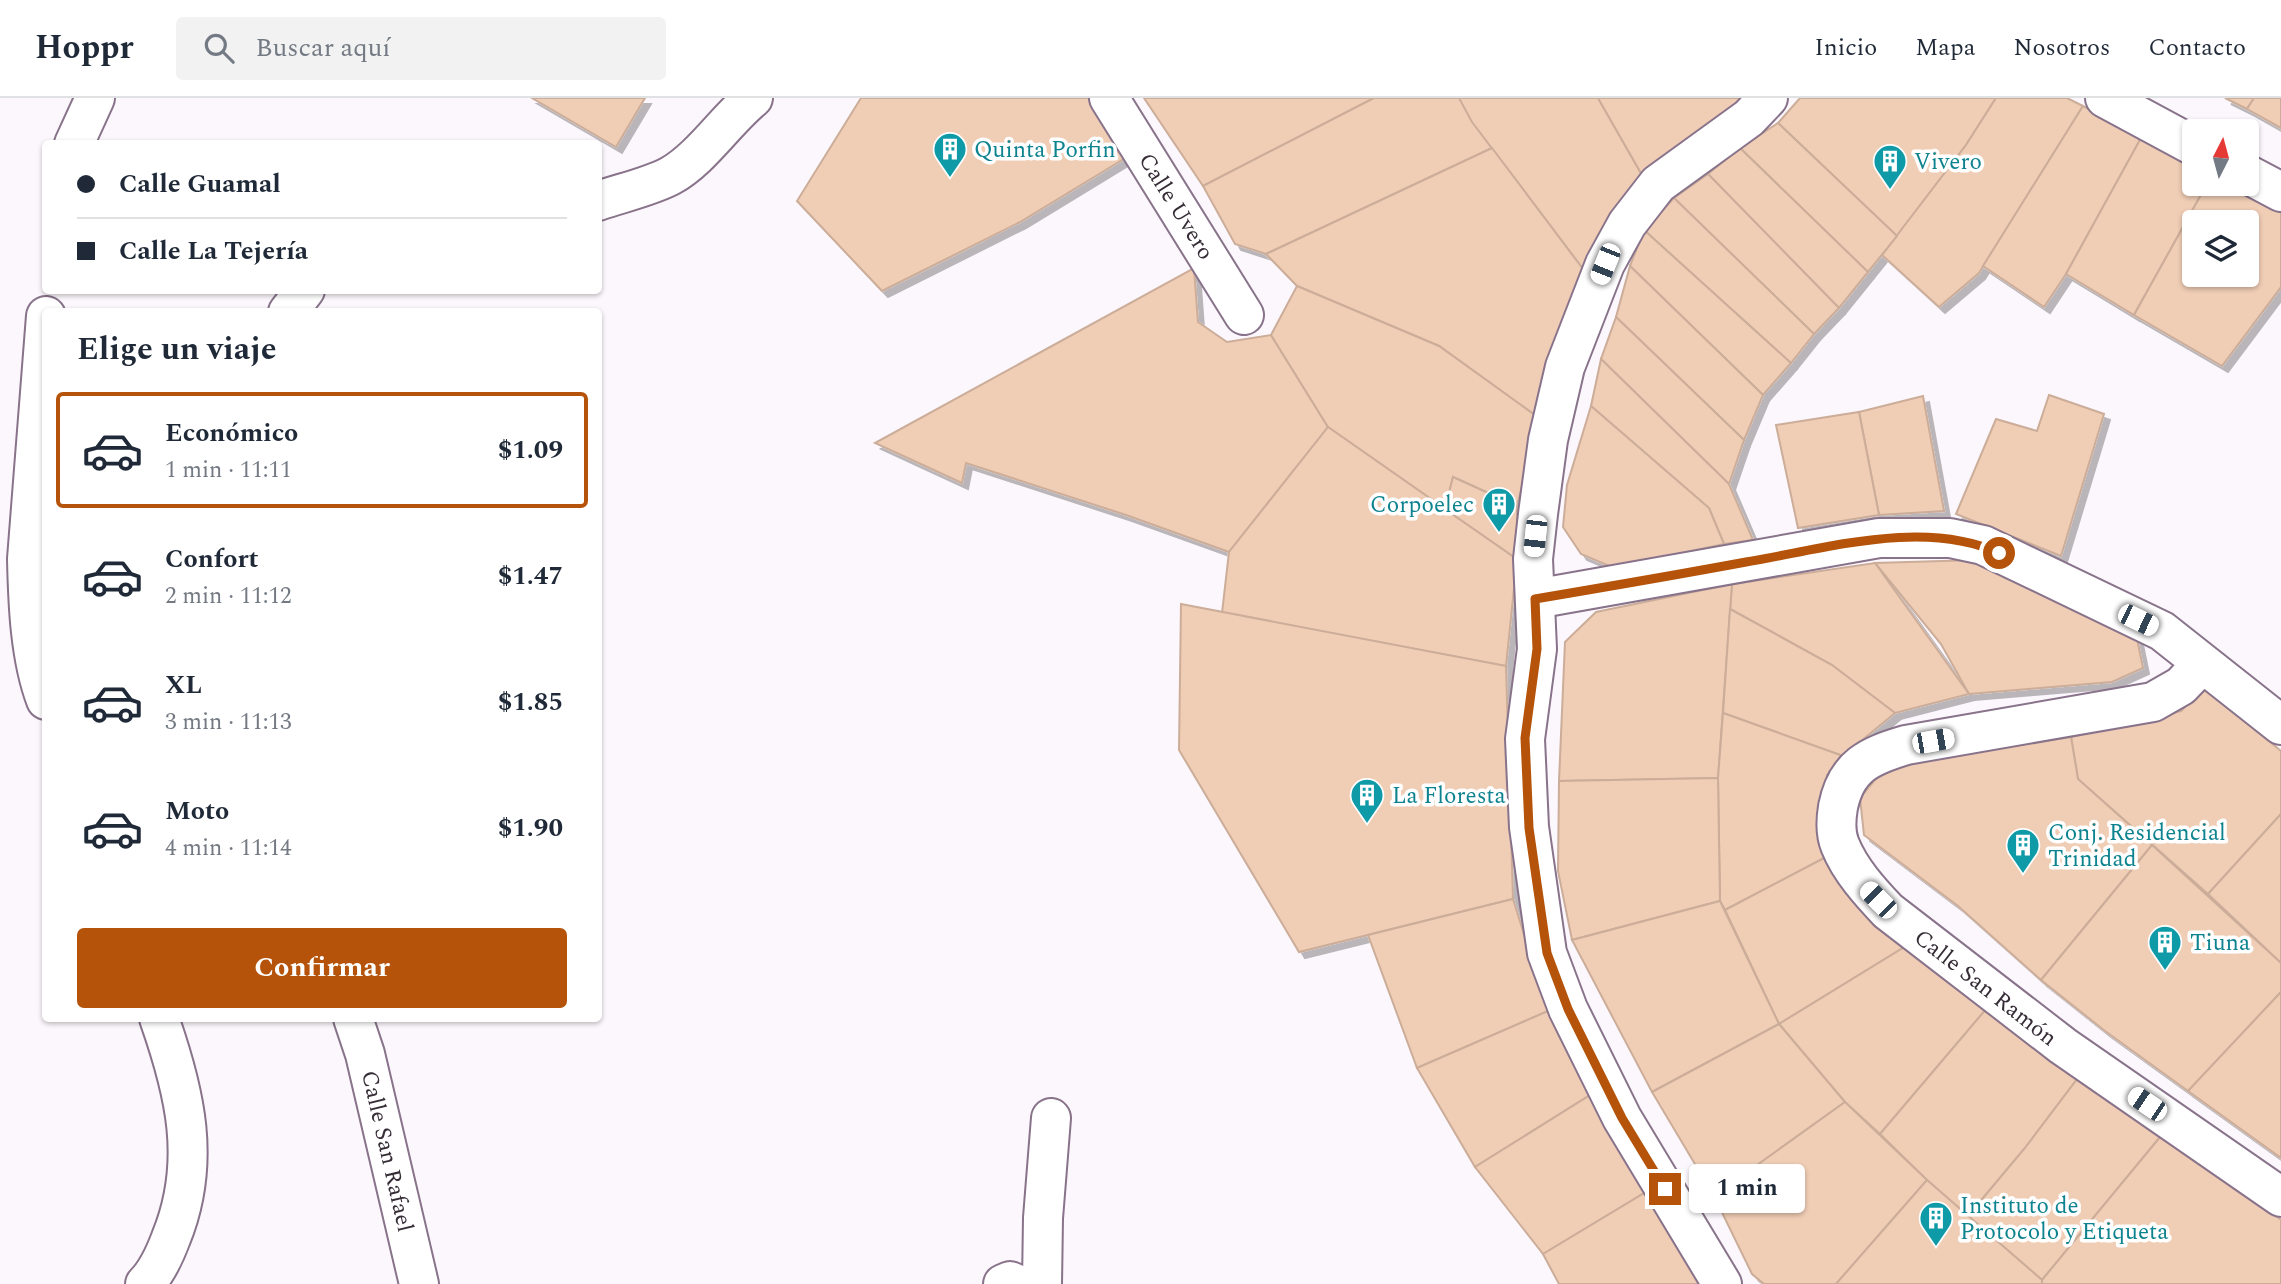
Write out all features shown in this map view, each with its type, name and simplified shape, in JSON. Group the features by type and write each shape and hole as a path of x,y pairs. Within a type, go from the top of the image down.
{"street":[{"path":"76,140 95,98"},
{"path":"602,200 670,175 701,150 733,115 753,98"},
{"name":"Calle Uvero","path":"1109,98 1244,315"},
{"path":"1722,1284 1622,1118 1568,1009 1547,953 1529,828 1525,738 1537,649 1533,559 1548,440 1565,367 1605,264 1627,224 1658,184 1749,118 1768,98"},
{"path":"2105,98 2182,140"},
{"path":"2259,180 2281,192"},
{"path":"42,366 27,559 27,596 42,682"},
{"path":"1535,599 1879,538 1950,538 1983,545 2162,632 2281,725"},
{"name":"Calle San Ramón","path":"2202,664 2181,687 2153,702 1906,746 1877,754 1854,770 1841,792 1836,820 1839,844 1867,890 1888,911 2063,1046 2281,1198"},
{"path":"145,1284 165,1253 176,1226 185,1196 188,1157 188,1125 160,1022"},
{"name":"Calle San Rafael","path":"354,1022 365,1054 419,1284"},
{"path":"1042,1284 1043,1218 1051,1118"},
{"path":"1003,1284 1010,1281 1017,1284"}],"building":[{"path":"532,98 645,98 616,147"},
{"name":"Quinta Porfin","path":"861,98 1093,98 1127,157 1020,222 882,291 797,201"},
{"path":"1144,98 1374,98 1203,186"},
{"path":"1374,98 1461,98 1492,148 1266,254 1235,244 1203,186"},
{"path":"1459,98 1598,98 1642,175 1583,269 1472,122"},
{"path":"1598,98 1743,98 1739,104 1642,175"},
{"name":"Vivero","path":"1800,98 1996,98 1966,145 1897,236 1778,123"},
{"path":"1996,98 2067,98 2083,106 1979,273 1939,307 1882,255 1966,145"},
{"path":"2225,98 2254,98 2247,109"},
{"path":"2254,98 2281,98 2281,128 2247,109"},
{"path":"2083,106 2141,138 2066,274 2044,307 1983,266"},
{"path":"1778,123 1897,236 1868,272 1740,148"},
{"path":"2141,138 2182,159 2182,196 2200,196 2193,210 2182,210 2182,229 2134,315 2066,274"},
{"path":"1492,148 1583,269 1539,418 1439,346 1297,286 1266,254"},
{"path":"1740,148 1868,272 1839,308 1708,174"},
{"path":"1708,174 1839,308 1814,334 1674,198"},
{"path":"2200,196 2258,196 2281,207 2281,287 2222,366 2134,315 2182,229 2182,287 2259,287 2259,210 2193,210"},
{"path":"1674,198 1814,334 1791,363 1644,230"},
{"path":"1644,230 1791,363 1763,395 1630,266"},
{"path":"1630,266 1763,395 1744,440 1616,317"},
{"path":"1194,268 1198,322 1227,342 1271,335 1328,427 1229,552 966,463 962,483 875,443"},
{"path":"1297,286 1439,346 1539,418 1517,506 1453,477 1445,509 1328,427 1271,335"},
{"path":"1616,317 1744,440 1729,484 1601,359"},
{"path":"1601,359 1729,484 1753,540 1724,544 1709,508 1591,406"},
{"path":"2049,395 2104,414 2061,556 1956,514 1996,419 2037,431"},
{"path":"1923,396 1944,511 1879,515 1859,412"},
{"path":"1591,406 1709,508 1724,544 1614,568 1581,554 1563,527 1567,485"},
{"path":"1859,412 1879,515 1798,528 1776,425"},
{"path":"1328,427 1517,559 1506,666 1222,613 1229,552"},
{"name":"Corpoelec","path":"1453,477 1517,506 1517,559 1445,509"},
{"path":"1976,560 2136,634 2143,668 2112,682 1969,694 1941,644 1875,563"},
{"path":"1875,563 1969,694 1895,713 1832,665 1730,609 1732,584"},
{"path":"1732,584 1718,778 1559,781 1565,642 1596,612"},
{"name":"La Floresta","path":"1181,604 1506,666 1513,899 1299,952 1179,750"},
{"path":"1730,609 1832,665 1895,713 1843,756 1723,713"},
{"path":"2204,687 2281,751 2281,814 2208,894 2078,779 2071,737 2181,711"},
{"path":"1723,713 1843,756 1827,775 1824,820 1828,856 1725,910 1720,901 1718,778"},
{"name":"Conj. Residencial Trinidad","path":"2071,737 2078,779 2152,845 2041,980 1958,906 1864,835 1860,798 1887,765"},
{"path":"1718,778 1720,901 1572,940 1558,871 1559,781"},
{"path":"2281,814 2281,963 2208,894"},
{"name":"Tiuna","path":"2152,845 2281,963 2281,992 2188,1091 2105,1031 2041,980"},
{"path":"1828,856 1911,943 1779,1024 1725,910"},
{"path":"1513,899 1548,1011 1417,1068 1368,935"},
{"path":"1720,901 1779,1024 1652,1092 1572,940"},
{"path":"1911,943 1993,1001 1880,1134 1845,1102 1779,1024"},
{"path":"2281,992 2281,1158 2188,1091"},
{"path":"1993,1001 2084,1070 2025,1148 1968,1216 1880,1134"},
{"path":"1548,1011 1595,1092 1475,1167 1417,1068"},
{"path":"1779,1024 1845,1102 1714,1196 1652,1092"},
{"path":"2084,1070 2165,1131 2042,1280 1968,1216 2025,1148"},
{"path":"1595,1092 1651,1189 1543,1254 1475,1167"},
{"path":"1845,1102 1927,1180 1836,1284 1764,1284 1752,1274 1714,1196"},
{"path":"2165,1131 2246,1189 2281,1220 2281,1284 2042,1284 2042,1280"},
{"name":"Instituto de Protocolo y Etiqueta","path":"1927,1180 2042,1280 2042,1284 1836,1284"},
{"path":"1651,1189 1701,1284 1559,1284 1543,1254"}],"place":[{"name":"Quinta Porfin","path":"950,179"},
{"name":"Vivero","path":"1890,191"},
{"name":"Corpoelec","path":"1499,534"},
{"name":"La Floresta","path":"1367,825"},
{"name":"Conj. Residencial Trinidad","path":"2023,875"},
{"name":"Tiuna","path":"2165,972"},
{"name":"Instituto de Protocolo y Etiqueta","path":"1936,1248"}],"route":[{"path":"1665,1189 1622,1118 1568,1009 1547,953 1529,828 1525,738 1537,649 1535,599 1879,538 1950,538 1983,545 1999,553"}]}
